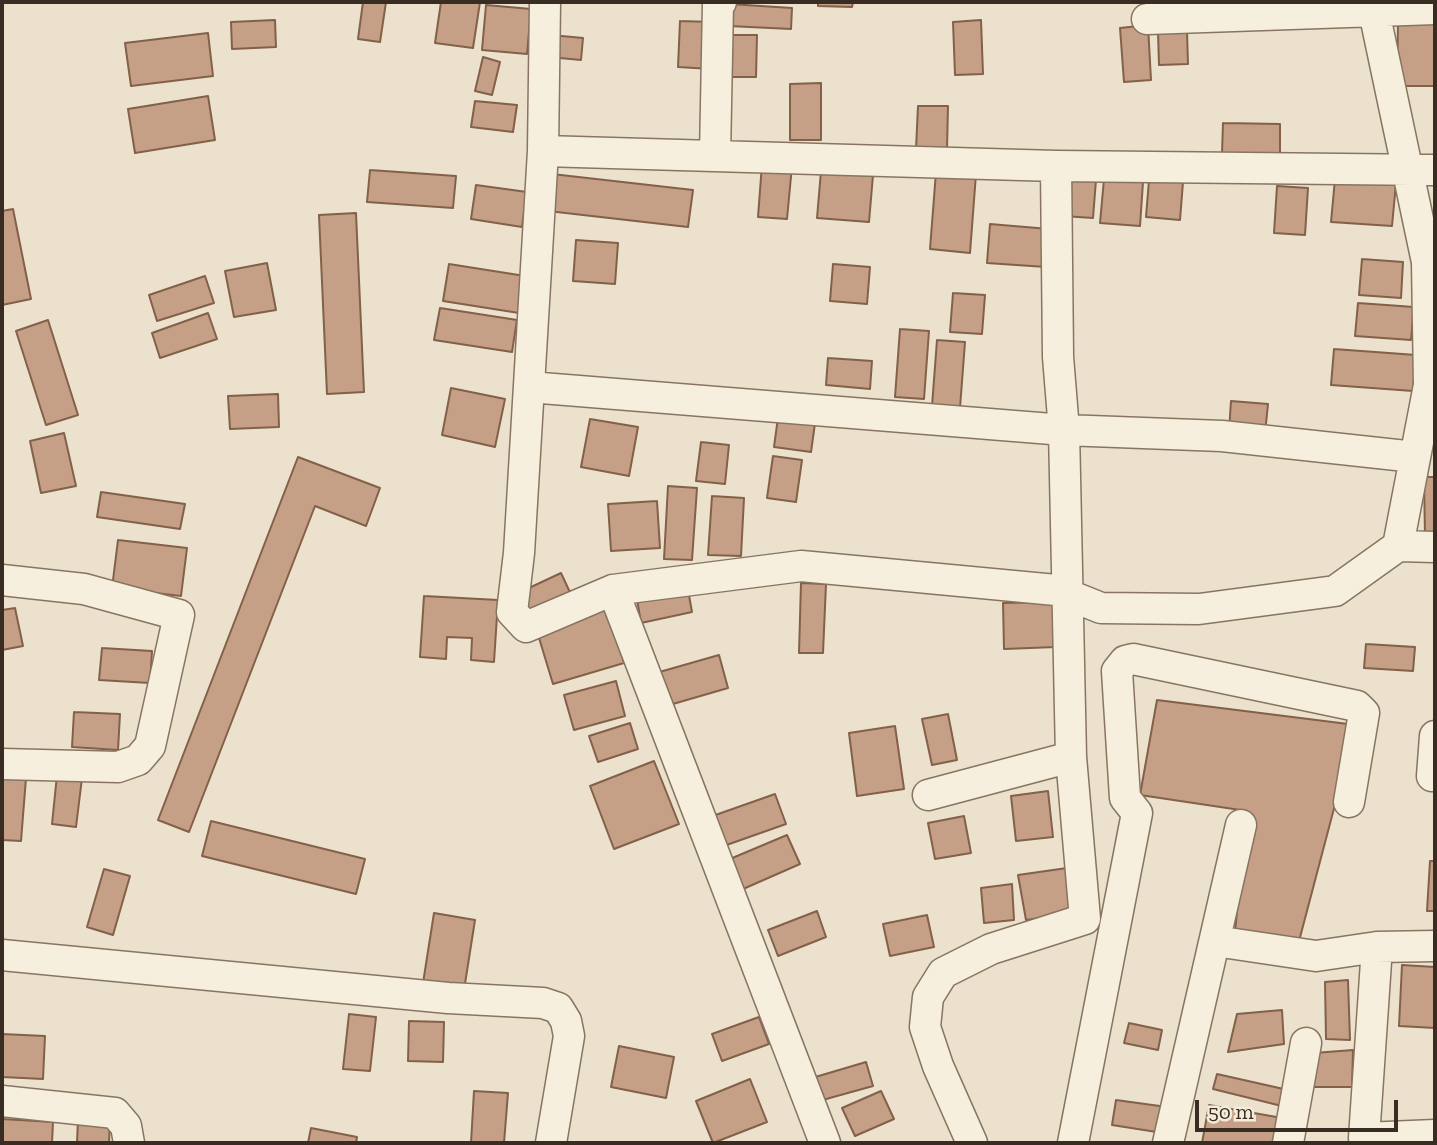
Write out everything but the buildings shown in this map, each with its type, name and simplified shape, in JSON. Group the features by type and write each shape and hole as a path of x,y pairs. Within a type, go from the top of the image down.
{"street":[{"path":"545,2 543,151 519,553 512,611 526,627 613,590 801,566 1056,590 1101,608 1199,609 1335,591 1398,546 1435,547"},
{"path":"711,2 715,156"},
{"path":"1147,19 1372,6 1435,9"},
{"path":"1372,6 1421,169 1427,262 1432,385 1398,546"},
{"path":"543,151 1056,166 1421,169"},
{"path":"972,1143 938,1066 925,1027 928,996 943,973 991,949 1085,919 1071,757 1064,430 1058,357 1056,166"},
{"path":"530,387 1064,430 1222,436 1415,457"},
{"path":"2,580 84,589 178,615 150,746 138,760 118,767 2,764"},
{"path":"613,590 825,1143"},
{"path":"1073,1143 1138,813 1125,798 1117,671 1125,661 1133,659 1357,706 1364,713 1349,802"},
{"path":"1435,736 1432,776 1435,776"},
{"path":"928,795 1071,757"},
{"path":"1168,1143 1241,825"},
{"path":"1215,941 1316,956 1377,947 1435,946"},
{"path":"1377,947 1364,1140 1435,1135"},
{"path":"2,955 407,994 543,1003 558,1008 566,1021 569,1036 551,1143"},
{"path":"1288,1143 1306,1043"},
{"path":"2,1101 115,1113 126,1126 129,1143"}]}
